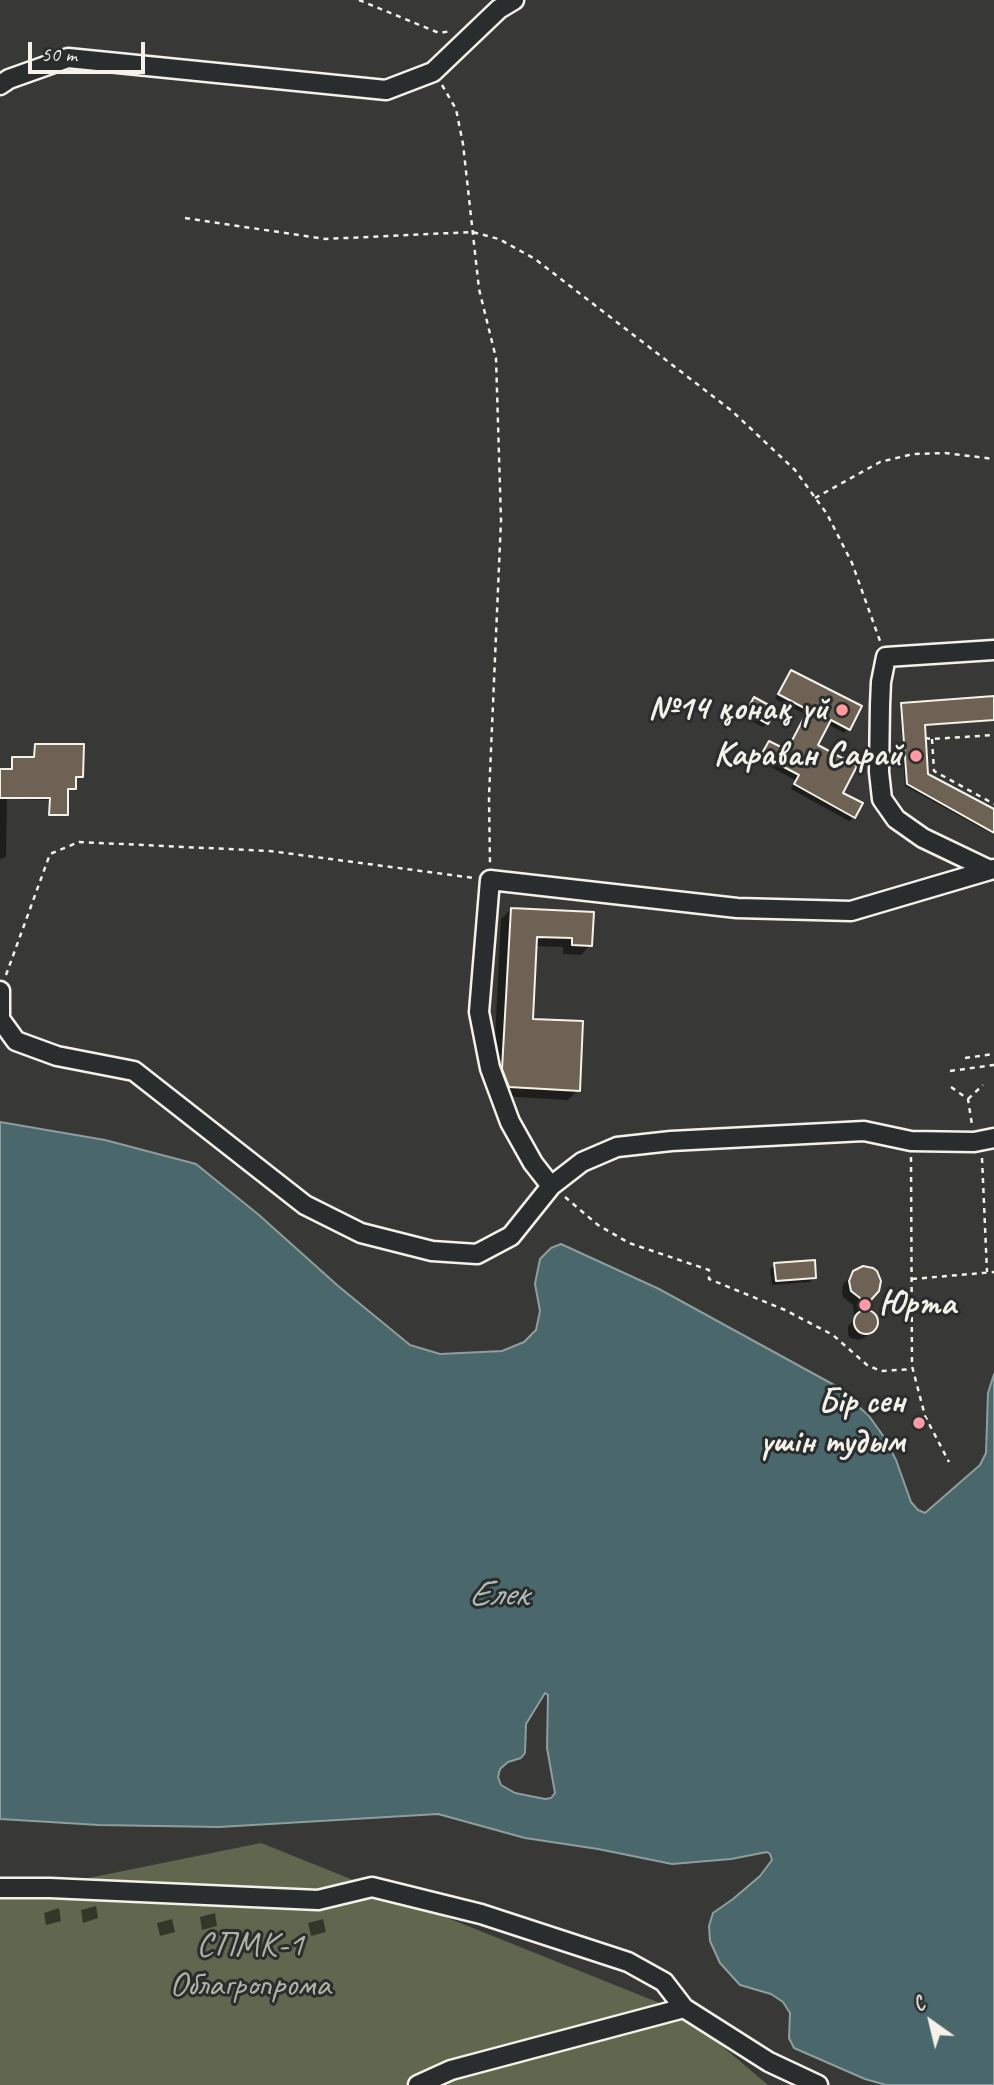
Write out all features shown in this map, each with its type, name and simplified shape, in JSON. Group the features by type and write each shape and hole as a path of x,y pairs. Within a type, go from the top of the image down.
{"lane":[{"path":"0,85 9,79 68,58 386,90 433,72 499,9 514,0"},
{"path":"992,869 923,838 896,819 882,799 879,772 881,682 886,657 994,650"},
{"path":"551,1186 533,1163 510,1122 488,1056 479,1012 490,880 737,908 851,911 992,869"},
{"path":"0,991 0,1019 16,1041 57,1056 134,1071 304,1205 361,1233 432,1251 477,1254 511,1236 551,1186 582,1162 617,1147 671,1141 864,1131 911,1140 983,1140"},
{"path":"0,1888 64,1888 318,1900 372,1887 481,1914 628,1962 664,1982 684,2008 769,2062 818,2085"},
{"path":"418,2085 450,2070 684,2008"}],"path":[{"path":"359,0 439,33 482,25"},
{"path":"0,991 50,854 79,842 271,851 490,880 489,796 500,520 496,358 478,289 463,144 456,109 433,72"},
{"path":"185,218 325,239 472,232 499,239 535,259 732,411 794,470 827,514 852,563 886,657"},
{"path":"815,498 880,462 914,454 945,453 994,459"},
{"path":"925,738 994,735"},
{"path":"932,739 934,771 994,804"},
{"path":"965,1058 994,1054"},
{"path":"950,1071 994,1065"},
{"path":"968,1099 983,1085"},
{"path":"951,1087 968,1099 983,1140 987,1272"},
{"path":"911,1140 913,1369 925,1416 949,1462"},
{"path":"551,1186 598,1225 629,1243 709,1270 709,1279 785,1310 833,1335 867,1365 881,1371 913,1369"},
{"path":"912,1279 994,1272"}],"green space":[{"name":"СПМК-1 Облагропрома","path":"261,1843 682,2012 768,2085 0,2085 0,1896"}],"water":[{"name":"Елек","path":"0,1122 105,1140 196,1164 410,1345 440,1354 502,1351 524,1342 536,1330 540,1311 535,1284 540,1259 551,1248 561,1244 659,1289 836,1386 869,1416 884,1437 896,1460 911,1502 925,1513 980,1465 986,1453 988,1393 994,1374 994,2085 886,2085 865,2079 794,2048 789,2038 790,2013 783,2002 771,1994 740,1985 720,1963 710,1941 709,1926 713,1913 760,1876 772,1860 767,1852 731,1859 672,1864 525,1838 438,1814 219,1827 99,1825 0,1819","holes":["545,1693 548,1695 547,1748 555,1793 551,1798 545,1799 515,1793 501,1785 498,1777 500,1769 525,1753 526,1724"]}],"building":[{"path":"791,670 862,706 850,730 831,720 818,745 857,766 843,793 863,803 855,818 794,784 799,775 761,755 769,741 787,750 808,710 778,694"},
{"name":"Караван Сарай","path":"994,696 994,720 925,725 928,774 994,809 994,833 907,784 901,703"},
{"path":"754,697 776,709 768,724 746,712"},
{"path":"35,744 84,744 83,777 76,777 76,789 68,789 68,815 49,815 50,798 0,798 0,769 12,769 12,757 34,757"},
{"path":"511,908 594,912 592,946 572,945 572,938 537,937 533,1019 583,1021 580,1091 509,1087 502,1069"},
{"path":"815,1260 816,1278 776,1281 774,1263"},
{"name":"Юрта","path":"863,1266 877,1271 881,1281 879,1291 861,1311 860,1298 851,1291 849,1281 853,1271"},
{"path":"866,1310 875,1313 878,1322 875,1331 866,1334 857,1331 854,1322 857,1313"}],"place":[{"name":"№14 қонақ үй","path":"842,710"},
{"name":"Караван Сарай","path":"916,756"},
{"name":"Юрта","path":"865,1305"},
{"name":"Бір сен үшін тудым","path":"919,1423"}]}
